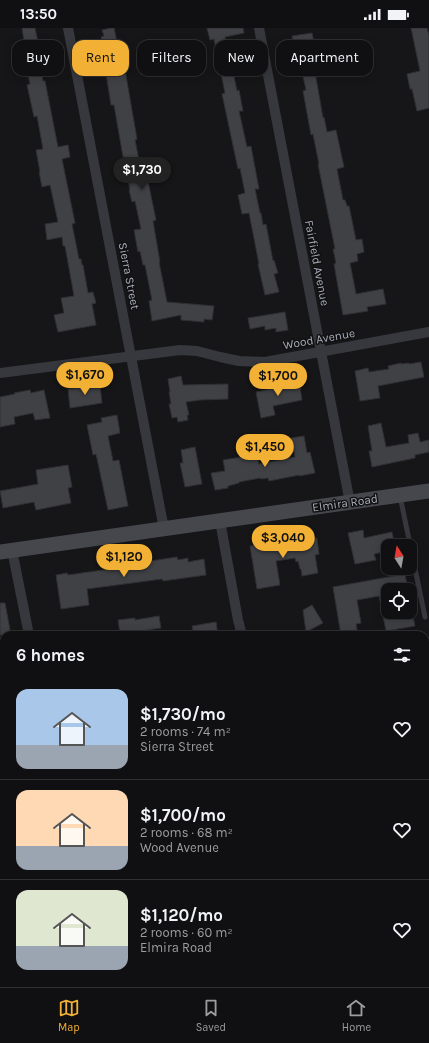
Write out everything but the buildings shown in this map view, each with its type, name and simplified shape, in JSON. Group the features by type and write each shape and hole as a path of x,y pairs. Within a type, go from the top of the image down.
{"street":[{"name":"Sierra Street","path":"68,28 164,529"},
{"name":"Fairfield Avenue","path":"259,28 350,503"},
{"name":"Wood Avenue","path":"0,373 180,350 239,361 265,362 321,353 429,332"},
{"name":"Elmira Road","path":"6,551 429,492"},
{"path":"220,521 241,631"},
{"path":"6,551 28,631"}],"lane":[{"path":"400,496 425,617"}]}
